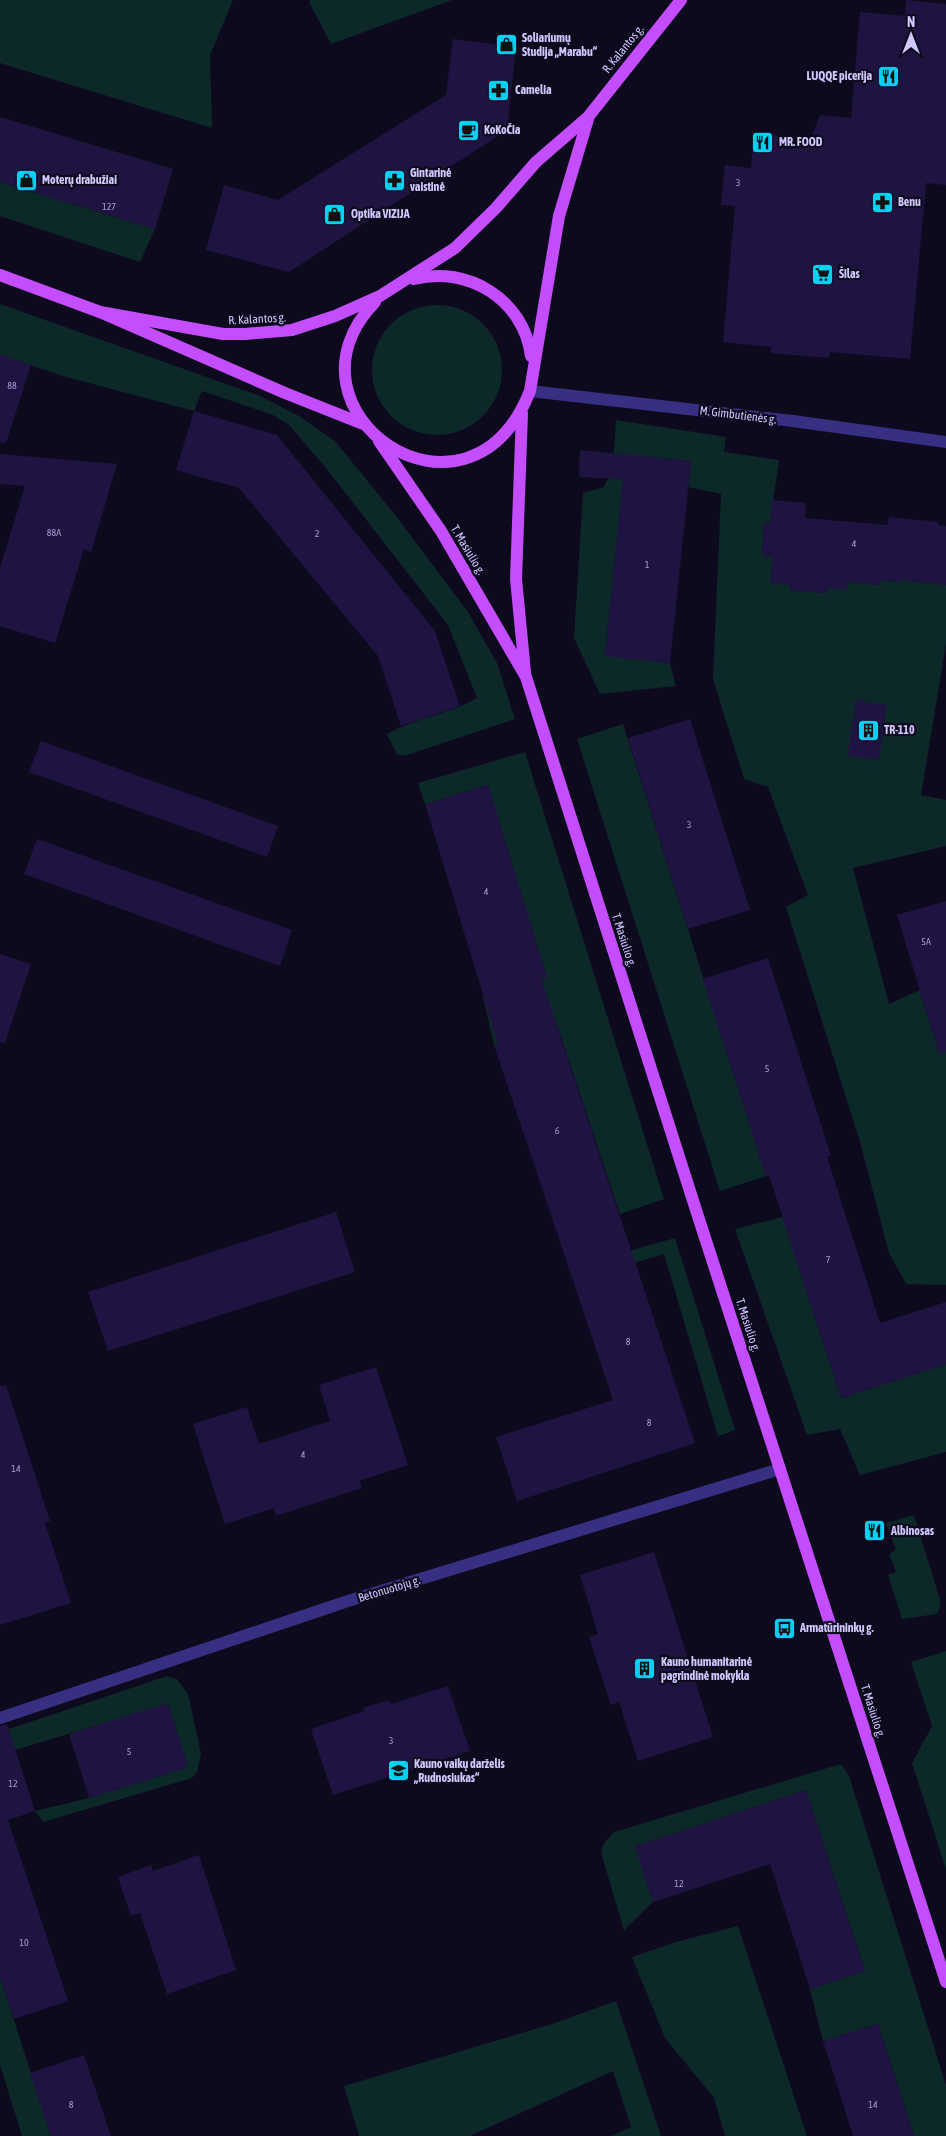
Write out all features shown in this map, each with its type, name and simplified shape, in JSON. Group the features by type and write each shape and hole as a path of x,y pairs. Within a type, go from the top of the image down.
{"main road":[{"name":"R. Kalantos g.","path":"100,312 223,334 245,334 292,330 335,316 380,296 455,248 496,208 536,162 588,117 681,0"},
{"name":"R. Kalantos g.","path":"380,296 364,313 352,333 346,356 346,380 352,403 363,424 380,441 399,453 422,460 445,462 461,459 490,447 508,432 522,413 530,391 559,216 588,117"},
{"name":"R. Kalantos g.","path":"0,275 100,312 285,393 363,424"},
{"name":"R. Kalantos g.","path":"404,282 426,276 449,276 471,281 492,291 509,306 522,325 530,346 533,368"},
{"name":"T. Masiulio g.","path":"522,413 516,579 526,677 946,1982"},
{"name":"T. Masiulio g.","path":"380,441 441,531 526,677"}],"street":[{"name":"M. Gimbutienės g.","path":"530,391 794,421 946,442"},
{"name":"Betonuotojų g.","path":"0,1718 345,1602 780,1469"}],"green space":[{"path":"0,0 233,0 210,55 212,128 0,63"},
{"path":"310,0 452,0 331,44 309,2"},
{"path":"0,182 155,229 140,262 0,216"},
{"path":"0,304 260,396 299,416 335,441 396,516 468,612 497,663 515,719 407,755 397,755 387,734 477,698 448,625 326,468 289,425 273,415 202,391 194,411 63,376 0,355"},
{"path":"437,305 450,306 462,310 483,324 497,345 501,357 501,383 497,395 483,416 462,430 450,434 437,435 424,434 412,430 391,416 377,395 373,383 372,370 373,357 377,345 391,324 412,310 424,306"},
{"path":"616,420 726,437 724,452 779,460 770,523 764,523 762,555 773,557 771,583 790,585 790,590 826,593 827,588 846,589 847,582 881,585 881,580 899,582 899,579 946,585 946,644 921,795 946,800 946,846 853,868 889,1004 920,990 932,1031 946,1027 946,1285 906,1284 889,1253 860,1142 786,907 808,895 768,787 744,779 713,679 721,494 688,487 691,461 626,455 605,655 670,663 676,686 600,694 574,638 583,493 604,487 613,467"},
{"path":"623,724 766,1176 720,1191 577,739"},
{"path":"525,752 664,1199 620,1214 557,1025 494,1045 483,996 546,977 488,785 425,804 418,783"},
{"path":"783,1217 841,1398 946,1364 946,1452 860,1475 840,1429 807,1435 735,1229"},
{"path":"675,1238 735,1430 718,1436 664,1254 574,1281 568,1268"},
{"path":"914,1515 940,1600 940,1607 937,1614 902,1619 888,1575 896,1572 889,1554 896,1550 886,1523"},
{"path":"946,1651 946,1869 912,1763 932,1726 911,1662"},
{"path":"167,1676 177,1679 188,1694 201,1754 197,1772 192,1778 43,1822 35,1811 89,1798 188,1767 168,1704 15,1750 0,1732"},
{"path":"841,1764 849,1776 946,2085 946,2136 914,2136 878,2024 823,2041 810,1989 865,1971 806,1790 636,1846 653,1902 624,1930 601,1853 604,1843 614,1832"},
{"path":"738,1926 807,2136 725,2136 714,2098 665,2038 632,1957 676,1942"},
{"path":"0,1976 51,2136 22,2136 0,2065"},
{"path":"616,2001 661,2136 611,2136 631,2127 613,2071 470,2136 359,2136 344,2086 552,2024"}],"building":[{"name":"Šilas","path":"906,0 946,4 946,185 926,183 910,359 830,352 829,358 771,353 771,347 723,342 735,206 721,205 725,165 751,168 754,133 811,138 820,115 851,118 860,12 905,16"},
{"path":"453,39 516,47 507,130 289,272 206,250 224,185 278,200 446,95"},
{"path":"0,117 173,169 155,229 0,182"},
{"path":"0,355 31,365 6,443 0,442"},
{"path":"194,411 277,435 435,631 460,706 401,726 378,656 239,488 176,470"},
{"path":"580,450 691,461 670,663 605,656 623,479 579,477"},
{"path":"0,454 117,464 91,552 84,549 55,643 0,626 0,568 25,486 0,484"},
{"path":"772,500 806,503 805,518 888,525 889,517 938,522 938,525 946,526 946,585 899,580 899,582 881,580 881,585 847,582 847,590 827,588 826,593 790,590 790,585 770,583 773,557 762,556 764,523 770,523"},
{"name":"TR-110","path":"856,700 887,705 879,760 848,756"},
{"path":"690,719 750,910 688,929 628,738"},
{"path":"41,741 278,826 267,857 29,772"},
{"path":"488,785 547,977 541,978 695,1443 517,1501 496,1437 613,1400 494,1045 498,1044 425,804"},
{"path":"37,839 292,930 280,966 24,874"},
{"path":"946,901 946,1052 939,1053 897,915"},
{"path":"0,954 31,964 5,1043 0,1042"},
{"path":"768,958 831,1156 827,1157 880,1323 946,1302 946,1364 841,1398 769,1175 766,1176 703,979"},
{"path":"336,1212 355,1272 108,1351 88,1292"},
{"path":"376,1367 408,1465 359,1481 362,1488 276,1516 274,1508 225,1524 193,1424 247,1407 259,1444 330,1421 319,1385"},
{"path":"6,1385 50,1521 45,1523 71,1603 0,1625 0,1386"},
{"name":"Kauno humanitarinė pagrindinė mokykla","path":"654,1552 713,1737 638,1761 619,1702 611,1705 589,1637 598,1634 580,1575"},
{"path":"448,1686 470,1751 333,1795 311,1729 364,1711 363,1708 389,1700 391,1704"},
{"path":"168,1703 188,1767 89,1798 69,1734"},
{"path":"7,1724 35,1811 8,1820 68,2001 14,2019 0,1976 0,1726"},
{"path":"806,1790 865,1971 810,1989 770,1864 653,1902 635,1846"},
{"path":"199,1855 236,1970 167,1994 140,1913 131,1916 118,1877 151,1865 153,1871"},
{"path":"878,2024 914,2136 853,2136 823,2041"},
{"path":"84,2055 111,2136 51,2136 30,2073"}],"place":[{"name":"Soliariumų Studija „Marabu“","path":"506,45"},
{"name":"LUQQE picerija","path":"888,76"},
{"name":"Camelia","path":"499,90"},
{"name":"KoKoČia","path":"468,130"},
{"name":"MR. FOOD","path":"763,142"},
{"name":"Moterų drabužiai","path":"26,180"},
{"name":"Gintarinė vaistinė","path":"394,180"},
{"name":"Benu","path":"882,202"},
{"name":"Optika VIZIJA","path":"335,214"},
{"name":"Šilas","path":"823,274"},
{"name":"TR-110","path":"868,730"},
{"name":"Albinosas","path":"875,1531"},
{"name":"Armatūrininkų g.","path":"784,1628"},
{"name":"Kauno humanitarinė pagrindinė mokykla","path":"645,1669"},
{"name":"Kauno vaikų darželis „Rudnosiukas“","path":"398,1771"}]}
